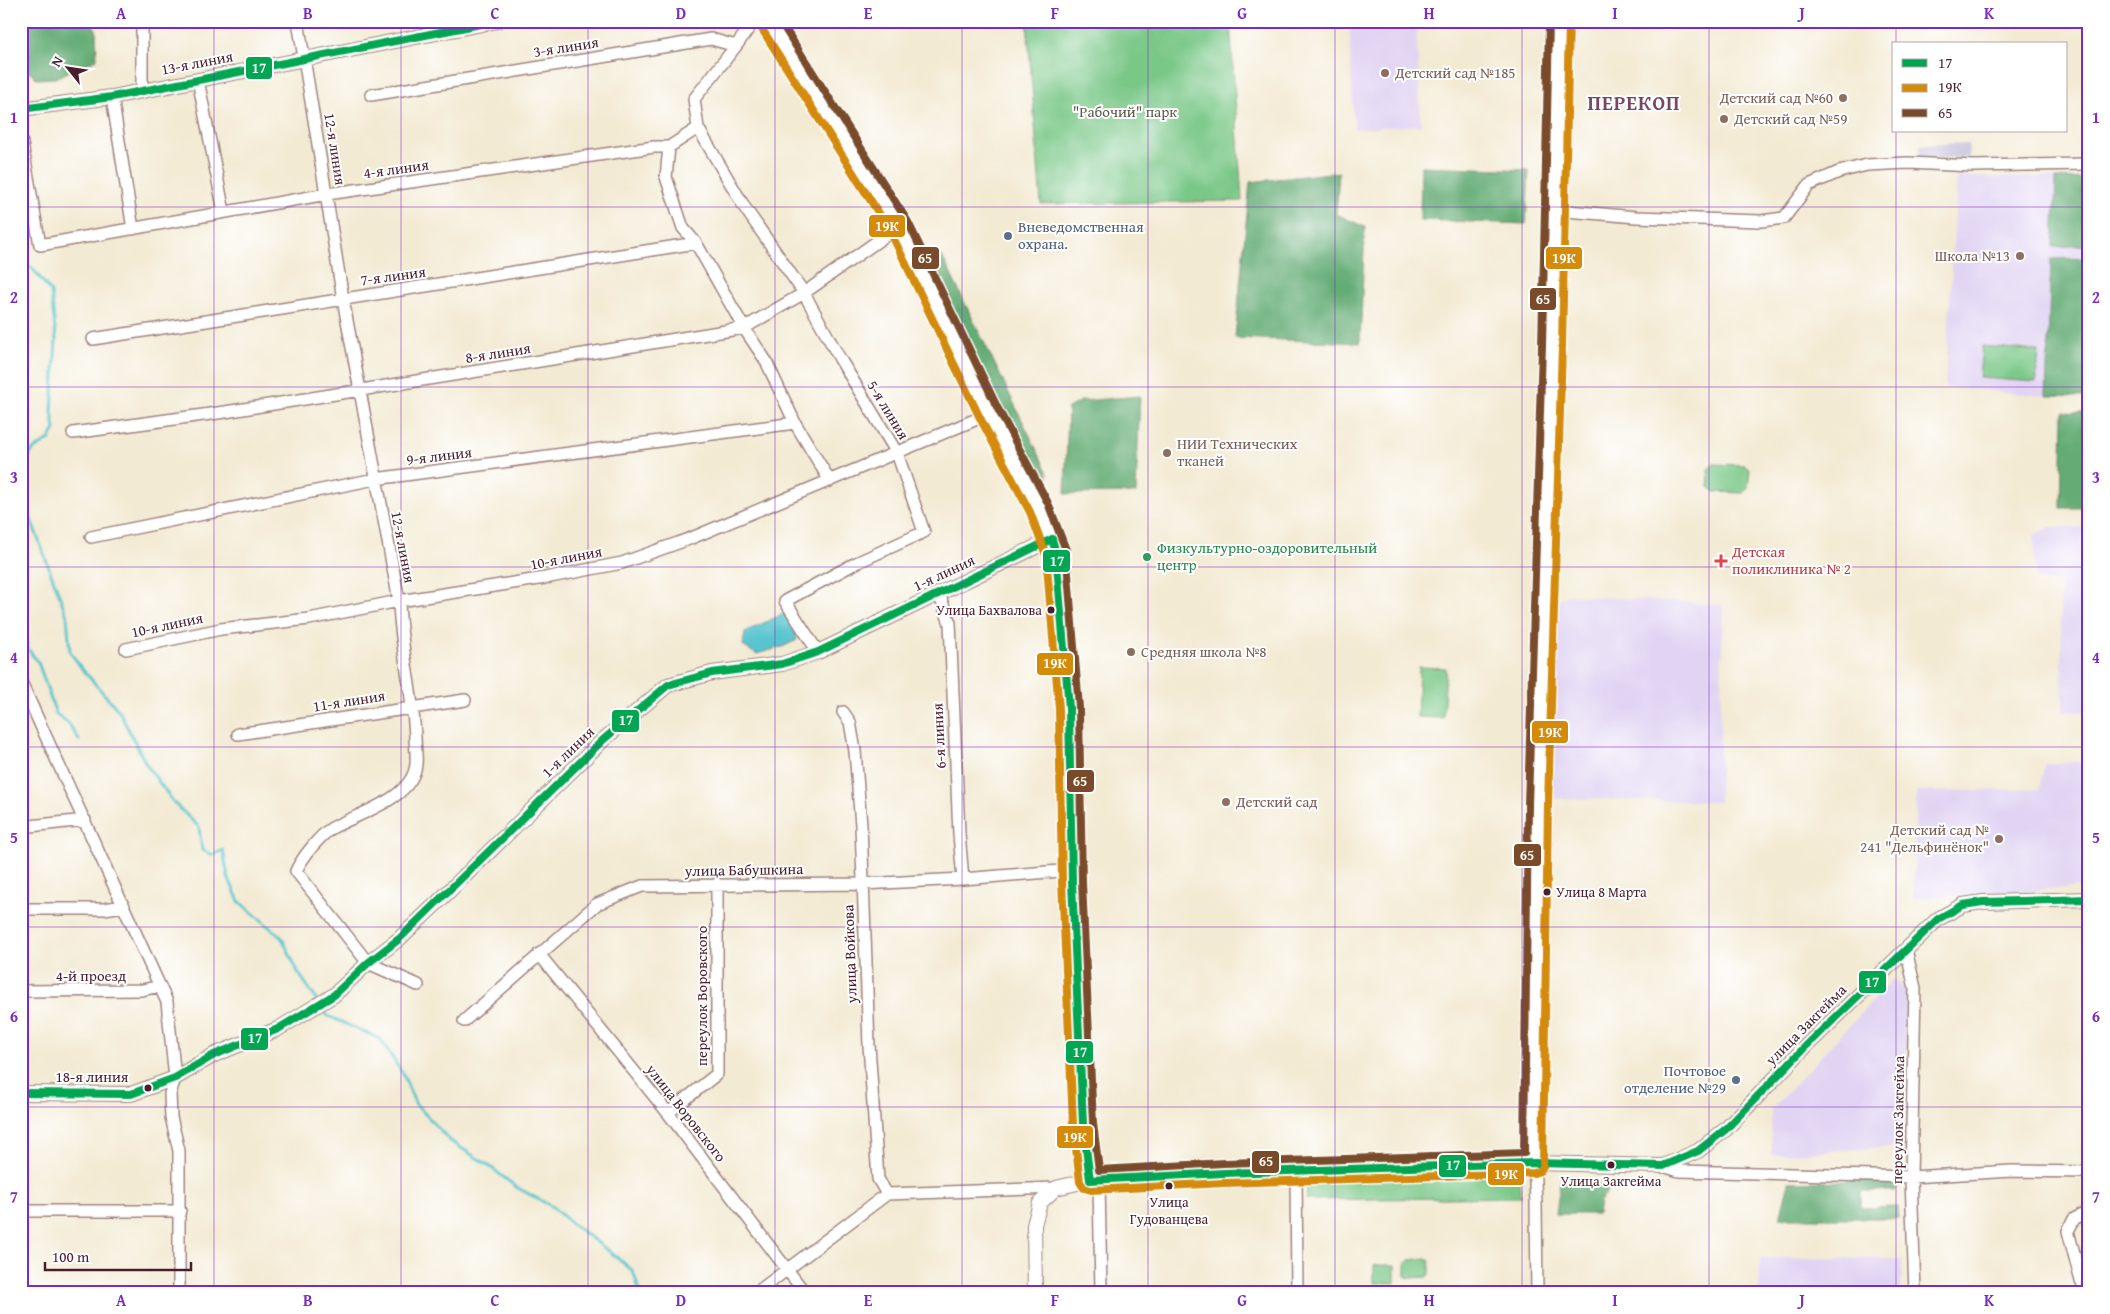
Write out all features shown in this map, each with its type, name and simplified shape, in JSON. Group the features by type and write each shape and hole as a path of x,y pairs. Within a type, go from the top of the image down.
{"street":[{"path":"142,21 142,91"},
{"name":"12-я линия","path":"298,21 343,299 399,601 400,627 413,706 416,764 412,780 400,793 330,829 301,860 296,871 368,963"},
{"name":"13-я линия","path":"21,108 112,97 497,21"},
{"path":"754,21 694,99 698,128 669,147 666,177 683,228 696,243 744,328 766,361 794,423 830,481"},
{"path":"768,21 899,226 989,414 1039,508 1052,540 1057,561 1070,708 1072,870 1083,1124 1094,1180 1101,1293"},
{"path":"1537,1293 1534,1163 1538,813 1559,21"},
{"name":"3-я линия","path":"371,95 711,39 736,46"},
{"path":"198,80 224,212"},
{"path":"112,97 133,228"},
{"name":"5-я линия","path":"698,128 746,208 804,293 840,359 897,453 924,532 854,564 785,601 818,652"},
{"name":"4-я линия","path":"21,138 40,245 327,194 654,147 669,147"},
{"path":"1555,210 1636,217 1761,220 1784,218 1809,185 1839,172 1867,164 1908,163 1973,166 2089,164"},
{"name":"8-я линия","path":"73,433 224,412 744,328 804,293 899,226"},
{"name":"7-я линия","path":"94,339 696,243"},
{"name":"10-я линия","path":"126,649 220,630 309,619 399,601 545,578 622,563 689,539 989,414"},
{"name":"9-я линия","path":"91,537 375,479 794,423"},
{"name":"1-я линия","path":"214,1055 278,1029 334,995 432,908 603,740 668,685 712,673 782,664 818,652 1052,540"},
{"name":"6-я линия","path":"939,594 950,623 958,825 964,879"},
{"path":"21,682 167,1002 175,1078 170,1094 171,1117 180,1151 179,1293"},
{"name":"11-я линия","path":"238,734 413,706 465,700"},
{"name":"улица Войкова","path":"843,712 850,722 855,751 861,825 869,1045 878,1179 887,1194"},
{"path":"21,827 85,820"},
{"name":"улица Бабушкина","path":"464,1021 596,904 642,886 862,884 964,879 1072,870"},
{"name":"переулок Воровского","path":"668,1113 717,1074 716,884"},
{"name":"улица Закгейма","path":"1663,1166 1698,1151 1726,1129 1807,1045 1938,919 1963,905 1983,902 2089,899"},
{"path":"21,909 104,909 124,906"},
{"name":"переулок Закгейма","path":"1906,950 1916,988 1911,1177 1915,1293"},
{"name":"улица Воровского","path":"539,954 668,1113 805,1293"},
{"path":"368,963 418,985"},
{"name":"4-й проезд","path":"21,991 142,990 160,986"},
{"name":"18-я линия","path":"21,1093 131,1094 175,1078 214,1055"},
{"name":"улица Закгейма","path":"1035,1293 1034,1225 1040,1203 1056,1188 1094,1180 1296,1170 1534,1163 1663,1166 1679,1171 1911,1177 2012,1171 2089,1172"},
{"path":"1296,1170 1296,1293"},
{"path":"756,1293 887,1194 1056,1188"},
{"path":"21,1211 180,1211"},
{"path":"2087,1293 2081,1281 2068,1231 2074,1219 2089,1211"}],"shaded area":[{"name":"Детский сад №185","path":"1349,21 1416,21 1421,125 1354,129"},
{"path":"1968,143 1969,157 1920,159 1920,145"},
{"path":"1957,177 2089,178 2089,397 2046,396 1945,387"},
{"path":"2050,527 2089,527 2089,711 2063,712 2060,583 2036,579 2034,535"},
{"path":"1568,595 1723,605 1719,802 1541,798 1546,606"},
{"name":"Детский сад № 241 \"Дельфинёнок\"","path":"2089,761 2080,887 1913,899 1916,792 2039,789 2045,764"},
{"path":"1893,979 1909,992 1901,1146 1772,1155 1771,1110"},
{"path":"1760,1258 1902,1259 1901,1293 1758,1293"}],"green space":[{"path":"21,21 90,21 96,29 97,59 55,78 37,79 31,73 21,71"},
{"name":"\"Рабочий\" парк","path":"1027,21 1230,21 1242,201 1041,204"},
{"path":"1421,166 1529,170 1526,224 1420,220"},
{"path":"1339,172 1336,214 1365,227 1360,343 1235,338 1250,182"},
{"path":"2089,178 2089,245 2053,247 2056,179"},
{"path":"941,254 1048,473 1047,510 926,257"},
{"path":"2089,258 2089,397 2046,396 2051,259"},
{"path":"1982,346 2039,351 2036,382 1979,378"},
{"path":"1140,396 1136,493 1065,494 1068,408 1081,401"},
{"path":"2063,412 2089,413 2089,508 2061,508"},
{"path":"1714,464 1744,465 1750,470 1748,488 1743,493 1715,492 1709,487 1708,469"},
{"path":"1419,667 1446,668 1443,718 1417,717"},
{"path":"1520,1174 1521,1197 1307,1200 1306,1177"},
{"path":"1897,1180 1895,1191 1861,1191 1861,1208 1898,1207 1899,1218 1780,1218 1789,1182"},
{"path":"1560,1182 1607,1185 1609,1189 1600,1201 1598,1214 1556,1214"},
{"path":"1426,1258 1430,1261 1430,1274 1427,1277 1409,1278 1406,1276 1406,1263 1410,1260"},
{"path":"1374,1265 1395,1265 1395,1283 1374,1283"}],"water":[{"path":"785,613 794,626 797,640 782,647 756,654 743,646 745,632"}],"waterway":[{"path":"21,259 33,269 51,292 56,339 52,412 55,429 49,440 34,449 26,459 23,498 67,616 70,652 82,669 119,711 146,764 174,803 199,827 202,850 213,855 223,850 228,877 239,901 282,938 298,972 318,1002"},
{"path":"21,617 28,649 38,662 56,714 69,724 79,740"},
{"path":"321,1007 328,1016 380,1039 403,1074 415,1103 450,1141 488,1165 516,1187 551,1206 610,1252 633,1271 640,1293"}],"transit line":[{"name":"17","path":"21,109 112,97 496,21"},
{"name":"65","path":"780,21 908,222 998,409 1048,503 1066,550 1079,707 1082,882 1093,1123 1099,1170 1224,1163 1524,1153 1528,804 1542,346 1549,21"},
{"name":"19К","path":"760,26 890,231 980,418 1030,512 1046,555 1059,709 1062,882 1073,1124 1080,1182 1084,1188 1091,1190 1224,1183 1534,1173 1540,1171 1543,1167 1548,804 1562,346 1569,21"},
{"name":"17","path":"21,1093 131,1094 175,1078 214,1055 278,1029 334,995 368,963 399,939 603,740 668,685 712,673 782,664 818,652 1052,539 1056,553 1069,708 1072,882 1083,1124 1090,1180 1224,1173 1534,1163 1663,1166 1698,1151 1726,1129 1807,1045 1938,919 1963,905 1983,902 2089,899"}],"place":[{"name":"Детский сад №185","path":"1385,73"},
{"name":"Детский сад №60","path":"1843,98"},
{"name":"Детский сад №59","path":"1724,119"},
{"name":"Вневедомственная охрана.","path":"1008,236"},
{"name":"Школа №13","path":"2020,256"},
{"name":"НИИ Технических тканей","path":"1167,453"},
{"name":"Физкультурно-оздоровительный центр","path":"1147,557"},
{"name":"Детская поликлиника № 2","path":"1721,561"},
{"name":"Улица Бахвалова","path":"1051,610"},
{"name":"Средняя школа №8","path":"1131,652"},
{"name":"Детский сад","path":"1226,802"},
{"name":"Детский сад № 241 \"Дельфинёнок\"","path":"1999,839"},
{"name":"Улица 8 Марта","path":"1547,892"},
{"name":"Почтовое отделение №29","path":"1736,1080"},
{"name":"Улица Закгейма","path":"1611,1165"},
{"name":"Улица Гудованцева","path":"1169,1186"}],"district":[{"name":"ПЕРЕКОП","path":"1634,103"}]}
